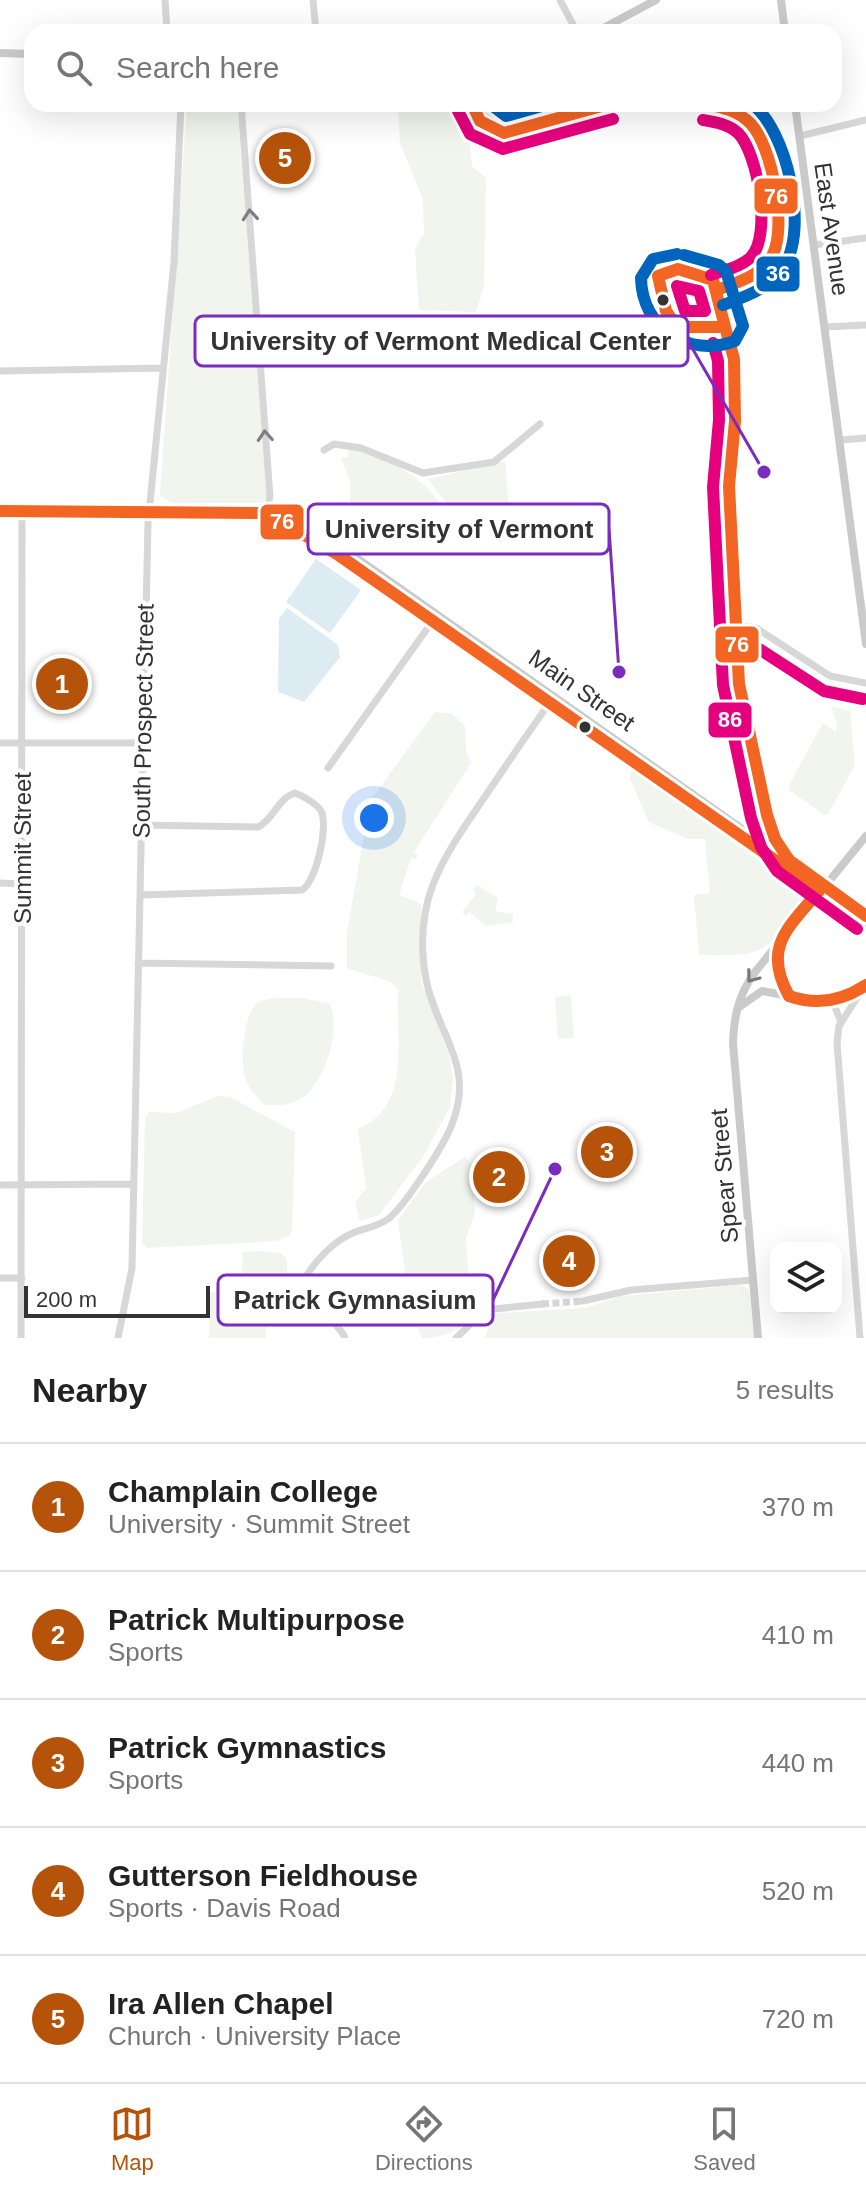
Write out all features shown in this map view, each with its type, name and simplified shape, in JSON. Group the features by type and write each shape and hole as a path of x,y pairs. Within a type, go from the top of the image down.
{"main road":[{"path":"611,24 656,0"},
{"path":"781,0 784,24"},
{"path":"0,53 24,54"},
{"name":"East Avenue","path":"796,112 866,644"},
{"name":"Main Street","path":"0,511 267,513 436,617 821,888 866,916"},
{"name":"Main Street","path":"552,699 789,860 866,925"},
{"path":"821,888 866,836"},
{"path":"851,856 866,851"},
{"name":"Spear Street","path":"758,1338 733,1043 736,1011 743,988 821,888"},
{"path":"775,947 775,970 789,996"},
{"path":"736,1011 762,991 809,1002 832,1000 865,986"}],"street":[{"path":"165,0 166,24"},
{"path":"313,0 315,24"},
{"path":"560,0 573,24"},
{"name":"South Prospect Street","path":"118,1338 131,1285 148,512 177,211 181,112"},
{"path":"242,112 270,496 267,513"},
{"path":"475,112 490,127 504,133 578,112"},
{"path":"489,112 494,119 515,128"},
{"path":"738,112 756,127 762,140 779,230 775,248 763,268 717,290 734,359 735,421 729,486 739,684 769,823 789,860"},
{"path":"800,136 866,120"},
{"path":"814,245 866,238"},
{"path":"825,327 866,325"},
{"path":"0,371 163,368"},
{"path":"324,450 334,444 361,448 423,473 494,462 540,424"},
{"path":"840,440 866,438"},
{"name":"Summit Street","path":"21,1338 22,511"},
{"path":"328,768 436,617"},
{"path":"737,625 756,628 830,676 866,683"},
{"path":"345,1338 335,1321 305,1293 303,1281 339,1240 393,1215 451,1128 459,1100 459,1073 454,1049 434,1007 425,978 422,941 426,900 447,852 552,699"},
{"path":"0,743 143,743"},
{"path":"140,895 302,890 311,883 315,873 323,822 317,806 292,793 258,827 141,825"},
{"path":"0,883 22,884"},
{"path":"138,963 331,966"},
{"path":"860,1338 837,1057 841,1022 865,986"},
{"path":"832,1000 841,1022"},
{"path":"0,1185 134,1184"},
{"path":"0,1278 22,1278"},
{"path":"583,1301 630,1290 753,1280"},
{"path":"456,1338 485,1310 542,1304"}],"shaded area":[{"path":"186,112 238,112 267,498 262,503 172,503 160,496"},
{"path":"398,112 466,112 466,124 480,130 483,136 475,137 470,142 472,166 486,178 484,286 476,312 419,310 415,248 424,234 423,199 400,143"},
{"path":"352,449 400,468 428,488 439,501 453,533 433,534 420,513 376,519 350,503 350,480 341,458 349,457 347,452"},
{"path":"505,461 510,519 507,530 470,534 428,479"},
{"path":"316,559 361,590 330,633 286,602"},
{"path":"287,608 338,645 340,657 304,702 278,692 279,619"},
{"path":"831,706 850,711 855,765 828,814 824,815 789,790 789,785 823,723 836,732 837,724"},
{"path":"435,712 452,714 465,726 466,750 471,763 414,852 418,855 416,859 411,858 399,895 421,904 421,982 448,1048 453,1079 450,1107 424,1155 379,1215 360,1221 355,1202 366,1189 358,1129 375,1118 387,1104 394,1088 399,1049 398,990 391,982 347,968 347,932 370,801"},
{"path":"631,769 800,889 803,903 770,943 751,953 699,955 694,895 710,893 705,839 688,839 649,822 630,779"},
{"path":"477,885 498,898 495,911 513,914 513,922 486,926 469,912 466,916 462,912 476,894 473,890"},
{"path":"571,995 574,1038 558,1039 555,997"},
{"path":"276,998 302,998 330,1004 333,1038 326,1064 307,1094 288,1104 265,1105 245,1078 243,1047 253,1008 259,1002"},
{"path":"217,1096 230,1097 295,1132 292,1230 289,1236 277,1241 147,1248 142,1244 145,1118 149,1112 177,1113"},
{"path":"465,1157 471,1162 475,1213 466,1238 472,1317 449,1333 422,1338 410,1310 398,1220 426,1182"},
{"path":"243,1252 281,1253 287,1259 287,1279 267,1301 266,1338 209,1338 210,1292 241,1292"},
{"path":"741,1285 749,1289 754,1338 485,1338 492,1315 498,1313 585,1308 621,1296"}],"tunnel":[{"path":"542,1304 583,1301"}],"transit line":[{"name":"86","path":"459,112 470,134 503,149 613,119"},
{"name":"76","path":"476,112 480,121 504,133 580,112"},
{"name":"36","path":"501,112 506,116 520,112"},
{"name":"76","path":"717,290 763,268 773,254 777,241 778,206 765,150 751,124 734,112"},
{"name":"36","path":"723,305 772,281 784,266 791,249 794,205 790,181 775,135 759,112"},
{"name":"86","path":"703,120 730,127 745,143 756,175 761,213 761,231 751,257 737,266 711,275"},
{"name":"36","path":"677,254 653,259 641,278 643,296 650,312 659,325 685,342 701,346 735,341 743,326 726,271 719,265 684,255"},
{"name":"76","path":"678,269 713,280 725,327 677,327 666,311 658,276 678,269"},
{"name":"86","path":"677,286 699,291 705,311 685,311 677,286"},
{"name":"76","path":"725,327 734,359 735,421 729,486 739,684 767,815 775,839 789,860 866,916"},
{"name":"86","path":"713,343 718,361 719,420 713,487 723,685 751,818 761,847 777,871 857,929"},
{"name":"76","path":"0,511 267,513 337,554 819,891 797,916 778,951 781,979 789,996 809,1001 829,1000 848,995 866,985"},
{"name":"86","path":"735,641 750,643 824,691 863,699"}],"place":[{"name":"Ira Allen Chapel","path":"285,158"},
{"name":"University of Vermont Medical Center","path":"764,472"},
{"name":"University of Vermont","path":"619,672"},
{"name":"Champlain College","path":"62,684"},
{"name":"Patrick Gymnastics","path":"607,1152"},
{"name":"Patrick Gymnasium","path":"555,1169"},
{"name":"Patrick Multipurpose","path":"499,1177"},
{"name":"Gutterson Fieldhouse","path":"569,1261"}]}
